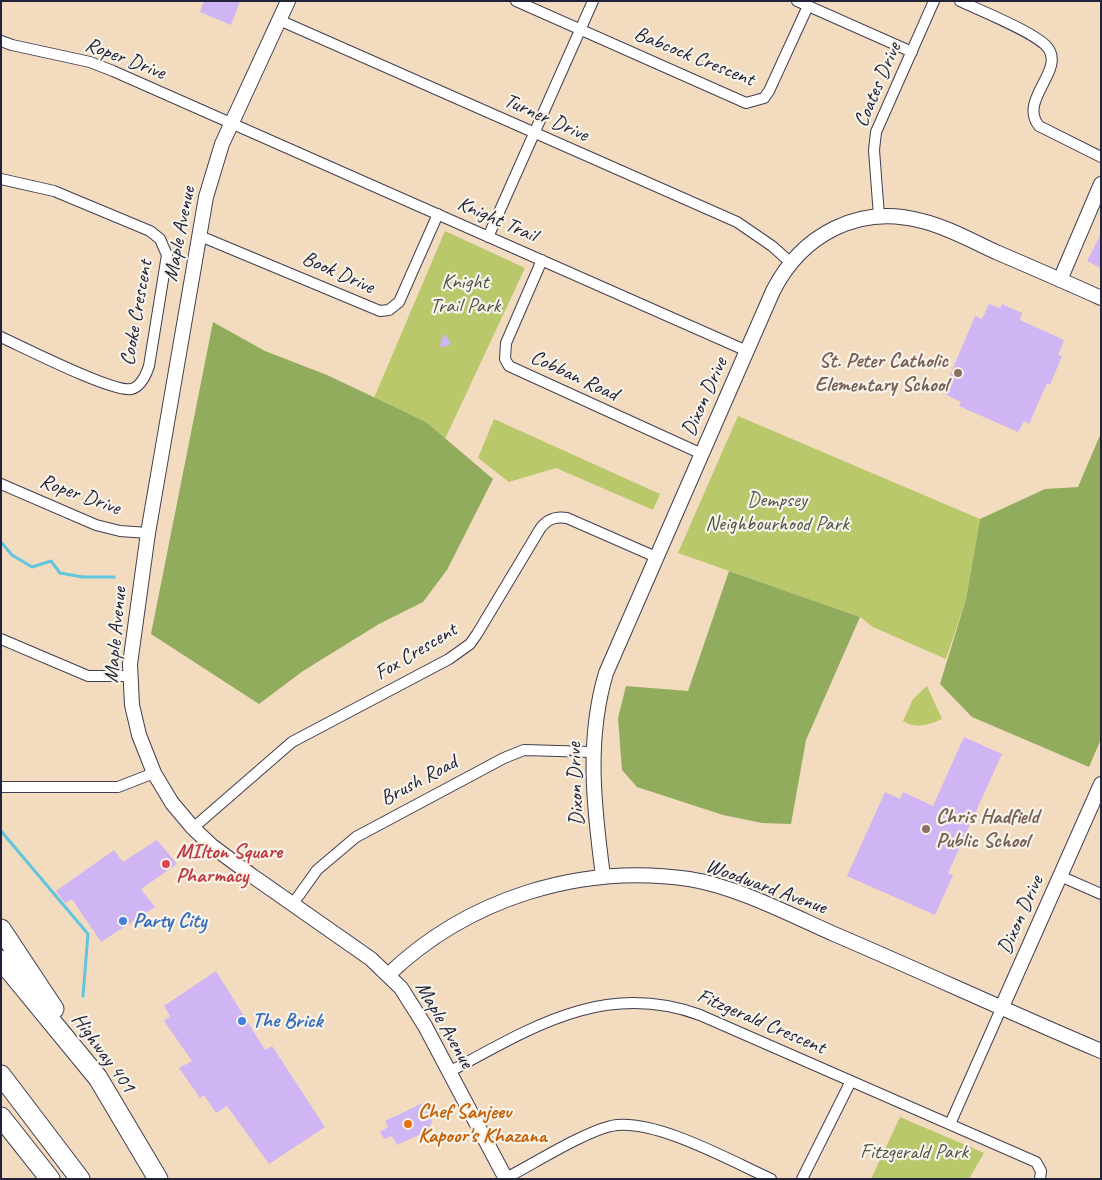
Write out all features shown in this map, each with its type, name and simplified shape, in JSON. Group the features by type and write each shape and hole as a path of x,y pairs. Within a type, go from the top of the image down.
{"highway":[{"path":"1,929 98,1078"},
{"name":"Highway 401","path":"1,960 98,1078 158,1179"},
{"path":"1,1075 80,1179"},
{"path":"1,1117 50,1179"}],"street":[{"name":"Maple Avenue","path":"288,1 222,144 206,197 148,533 130,676 134,716 154,773 172,803 193,828 219,851 292,905 371,959 388,975 416,1009 506,1179"},
{"name":"Babcock Crescent","path":"516,1 746,103 764,98 769,91 808,6"},
{"path":"488,237 593,1"},
{"path":"797,1 912,52"},
{"name":"Coates Drive","path":"879,216 874,142 880,122 934,1"},
{"path":"960,1 1037,38 1048,48 1051,62 1033,108 1035,121 1039,126 1101,157"},
{"name":"Turner Drive","path":"279,20 737,222 772,246 790,262"},
{"name":"Roper Drive","path":"1,40 20,47 90,62 231,124"},
{"name":"Knight Trail","path":"231,124 747,351"},
{"name":"Cooke Crescent","path":"1,179 54,191 150,231 160,239 167,255 149,366 145,377 136,387 129,390 110,386 1,337"},
{"path":"1060,280 1101,184"},
{"name":"Book Drive","path":"200,236 380,311 389,310 399,302 438,214"},
{"name":"Dixon Drive","path":"603,876 592,752 597,708 606,673 773,291 790,262 827,232 845,224 879,216 902,217 933,224 1101,298"},
{"name":"Cobban Road","path":"542,260 506,344 505,359 509,366 542,383 702,454"},
{"name":"Roper Drive","path":"1,484 96,525 120,531 148,533"},
{"name":"Fox Crescent","path":"193,828 292,742 449,659 470,644 540,529 548,521 554,518 567,518 656,557"},
{"path":"1,639 88,676 130,676"},
{"name":"Brush Road","path":"292,905 317,870 356,837 514,753 524,750 592,752"},
{"path":"1,787 118,787 154,773"},
{"name":"Dixon Drive","path":"1001,1009 1101,784"},
{"name":"Woodward Avenue","path":"388,975 432,937 490,907 545,887 603,876 689,879 714,885 778,909 1001,1009 1101,1051"},
{"path":"1060,876 1101,894"},
{"name":"Fitzgerald Crescent","path":"449,1072 555,1017 597,1005 626,1002 658,1004 688,1010 1036,1162 1041,1171 1040,1179"},
{"path":"950,1124 1001,1009"},
{"path":"802,1179 851,1081"},
{"path":"506,1179 588,1135 609,1127 629,1124 661,1130 771,1179"}],"green space":[{"name":"Knight Trail Park","path":"445,231 525,268 445,439 426,422 374,398"},
{"path":"213,322 265,351 327,375 426,422 493,479 447,570 423,602 379,624 303,671 259,704 151,634"},
{"name":"Dempsey Neighbourhood Park","path":"738,416 980,519 966,599 946,659 873,627 860,617 678,553"},
{"path":"494,419 660,494 653,510 556,468 509,482 478,458"},
{"path":"1101,433 1101,739 1089,767 972,717 940,684 966,599 980,519 1045,489 1078,487"},
{"path":"729,571 860,617 806,740 791,824 762,823 723,815 637,787 622,770 618,718 626,686 688,691"},
{"path":"927,686 942,719 922,725 913,725 903,721 913,699"},
{"name":"Fitzgerald Park","path":"900,1117 984,1153 969,1179 871,1179"}],"building":[{"path":"204,1 240,1 231,25 200,12"},
{"path":"1101,234 1101,268 1087,261"},
{"path":"989,304 1000,308 1002,304 1022,313 1020,320 1064,340 1058,355 1062,356 1050,385 1047,383 1029,424 1024,421 1018,432 959,406 961,402 945,394 949,387 946,385 975,316 982,319"},
{"path":"444,334 450,341 449,346 439,347"},
{"path":"964,737 1002,754 948,873 953,875 935,915 847,876 885,792 900,799 903,792 933,806"},
{"path":"157,840 177,864 141,889 155,907 101,942 72,899 65,903 56,891 114,850 123,862"},
{"path":"216,971 265,1050 272,1046 325,1127 269,1164 227,1106 216,1113 204,1095 200,1098 179,1068 192,1061 164,1021 170,1016 164,1006"},
{"name":"Chef Sanjeev Kapoor's Khazana","path":"423,1103 432,1121 428,1131 397,1145 392,1136 384,1139 380,1132 388,1127 385,1121"}],"waterway":[{"path":"1,542 12,555 32,567 51,561 60,573 83,577 114,577"},
{"path":"1,831 88,934 83,996"}],"place":[{"name":"St. Peter Catholic Elementary School","path":"958,373"},
{"name":"Chris Hadfield Public School","path":"926,829"},
{"name":"MIlton Square Pharmacy","path":"166,864"},
{"name":"Party City","path":"123,921"},
{"name":"The Brick","path":"242,1021"},
{"name":"Chef Sanjeev Kapoor's Khazana","path":"408,1124"}]}
